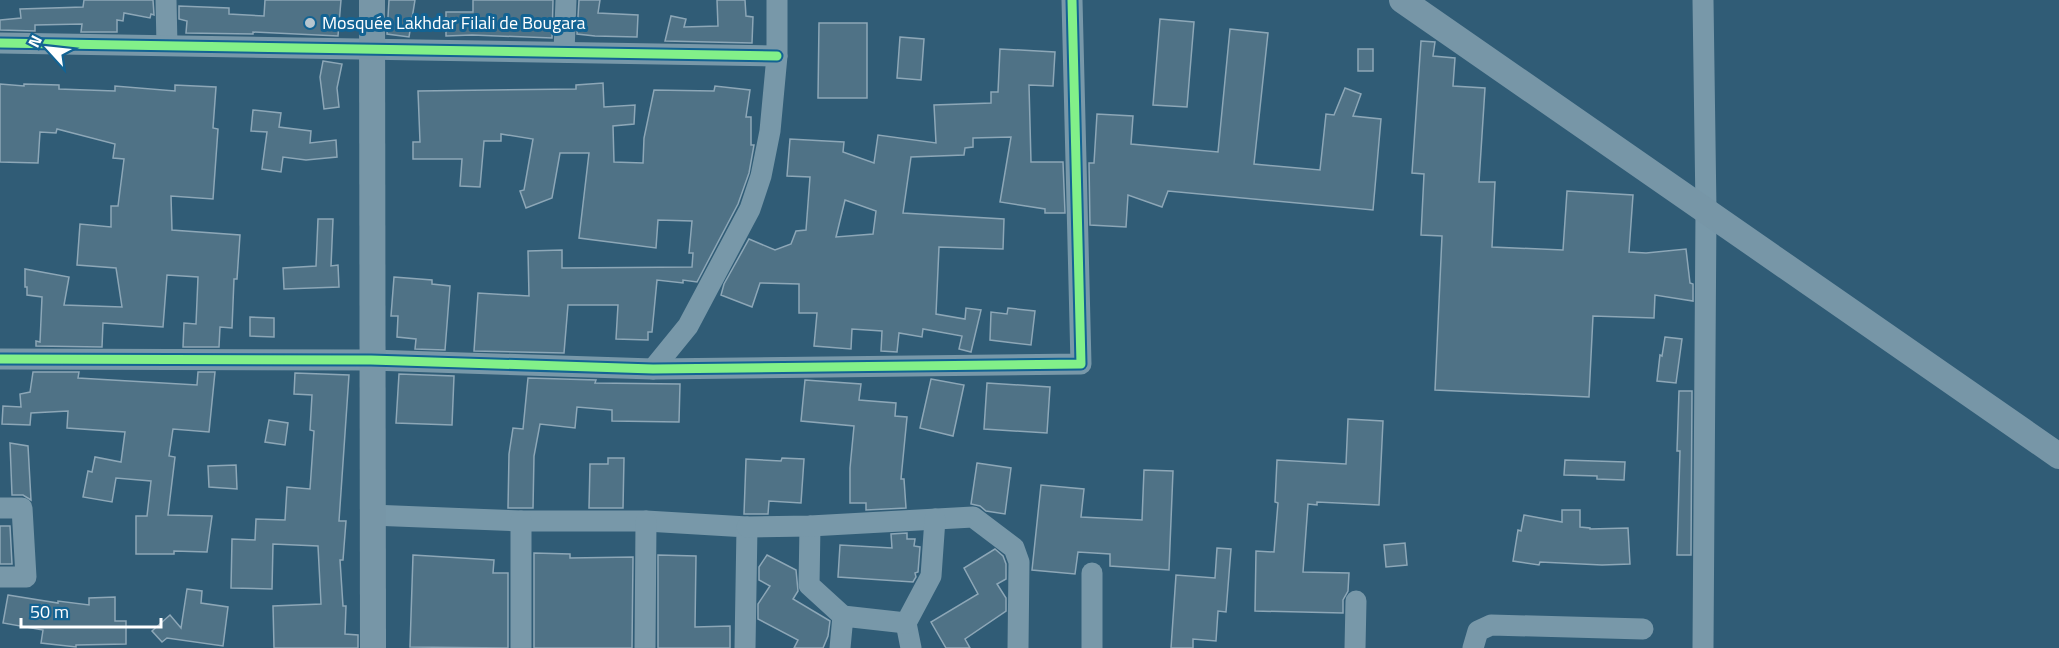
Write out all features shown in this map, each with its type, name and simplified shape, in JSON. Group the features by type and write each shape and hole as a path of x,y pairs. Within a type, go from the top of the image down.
{"main road":[{"path":"372,0 373,648"},
{"path":"1402,0 2059,456"}],"street":[{"path":"166,0 167,45"},
{"path":"564,52 566,0"},
{"path":"654,369 688,326 750,208 761,176 770,131 777,56 777,0"},
{"path":"0,359 371,360 654,369 1081,364 1072,0"},
{"path":"1703,0 1706,210 1703,648"},
{"path":"0,42 777,56"},
{"path":"0,508 22,508 26,577 0,577"},
{"path":"371,515 521,521 646,521 747,527 973,517 1014,548 1019,562 1018,648"},
{"path":"911,648 906,623 931,576 935,519"},
{"path":"521,521 521,648"},
{"path":"645,648 646,521"},
{"path":"810,526 809,585 843,616 906,623"},
{"path":"745,648 747,527"},
{"path":"1092,573 1092,648"},
{"path":"1355,648 1356,601"},
{"path":"840,648 843,616"},
{"path":"1473,648 1478,631 1491,625 1643,628"}],"building":[{"path":"84,0 153,0 154,15 151,14 150,18 124,13 123,21 117,20 117,32 81,32 82,24 35,25 35,31 0,30 0,20 21,18 20,9 83,7"},
{"path":"265,0 341,0 338,36 253,32 253,34 186,33 187,21 179,19 179,6 229,8 229,14 264,16"},
{"path":"389,0 415,0 409,37 387,34"},
{"path":"473,0 553,0 552,38 446,36 446,12 473,12"},
{"path":"579,0 600,0 598,13 638,15 637,37 577,34"},
{"path":"717,0 745,0 746,16 753,17 752,43 665,41 671,16 686,19 684,27 718,26"},
{"path":"1160,19 1194,22 1187,107 1153,105"},
{"path":"819,23 867,23 867,98 818,98"},
{"path":"1230,29 1268,33 1254,164 1320,170 1326,114 1334,115 1345,88 1361,94 1353,116 1381,119 1373,210 1168,191 1162,207 1128,195 1126,227 1090,225 1089,163 1094,163 1097,114 1133,116 1131,144 1218,152"},
{"path":"900,37 924,39 921,80 897,78"},
{"path":"1421,41 1435,42 1433,56 1455,58 1453,86 1485,88 1479,182 1495,182 1492,247 1563,250 1567,191 1633,195 1629,252 1646,253 1686,249 1690,283 1693,284 1693,301 1655,295 1654,318 1593,316 1589,397 1435,390 1442,236 1421,235 1424,174 1412,173"},
{"path":"1000,49 1055,52 1053,86 1029,85 1031,162 1063,162 1065,213 1045,213 1045,209 1000,202 1011,137 973,138 973,147 965,148 964,155 911,157 903,213 1004,219 1003,249 939,247 936,314 965,319 966,308 981,310 971,352 959,349 962,336 923,329 922,337 899,333 897,352 881,351 882,331 852,329 851,349 814,346 817,313 799,313 799,284 760,283 752,307 721,295 724,284 749,239 775,250 791,244 796,231 806,230 810,177 787,176 790,139 844,142 843,152 874,163 878,135 936,143 934,105 991,103 991,92 998,92","holes":["845,200 876,211 873,234 836,237"]},
{"path":"1358,49 1373,49 1373,71 1358,71"},
{"path":"323,61 342,64 337,88 339,107 324,109 320,77"},
{"path":"603,83 604,107 635,105 634,124 613,126 614,162 643,163 644,138 654,90 714,91 715,86 750,90 746,117 751,117 751,145 754,145 749,173 738,204 697,282 657,280 652,332 648,332 648,340 616,339 618,305 568,305 564,353 474,351 478,293 529,296 528,251 562,250 562,268 692,267 693,253 689,253 692,221 658,220 656,248 579,238 589,153 560,153 552,198 526,208 520,191 524,190 533,139 501,134 501,141 484,141 480,187 460,186 462,159 413,159 413,142 420,142 418,91 576,89 576,85"},
{"path":"0,84 59,85 59,89 115,91 115,86 175,91 175,85 216,87 213,128 218,129 213,199 171,196 172,230 240,235 237,279 234,279 232,328 220,327 219,347 183,347 184,323 196,324 198,277 167,275 163,327 103,323 102,347 36,346 36,341 40,342 42,297 27,295 25,269 69,277 64,305 122,307 116,268 77,265 80,224 111,227 111,206 118,206 124,159 113,158 115,144 57,129 56,133 40,132 38,163 0,162"},
{"path":"253,110 281,113 279,127 311,131 310,143 336,140 337,157 306,160 283,157 281,172 262,169 267,132 251,131"},
{"path":"318,219 333,219 331,266 338,265 339,287 284,289 283,268 316,266"},
{"path":"394,277 432,280 432,284 450,286 445,350 415,349 416,339 397,337 398,316 391,316"},
{"path":"1008,308 1035,311 1031,345 990,340 991,312 1007,314"},
{"path":"250,317 274,318 274,337 250,336"},
{"path":"1665,337 1682,339 1676,383 1657,381"},
{"path":"33,372 79,372 78,378 197,385 198,372 215,372 209,432 173,429 169,456 175,457 168,515 212,516 207,552 174,551 174,554 136,554 136,516 147,516 151,481 116,478 112,502 83,497 88,471 92,472 95,457 121,462 125,432 67,428 68,411 31,413 30,425 2,424 3,406 21,407 20,394 30,392"},
{"path":"295,373 349,375 339,521 346,521 343,560 340,560 343,606 346,606 345,634 358,635 358,648 274,648 273,606 321,604 318,546 273,544 272,589 231,588 232,539 255,540 256,519 285,520 287,487 310,489 314,431 310,430 312,395 294,394"},
{"path":"399,374 454,376 452,425 396,423"},
{"path":"528,378 596,380 595,383 680,384 679,422 612,421 612,410 577,407 575,428 540,424 534,456 533,508 508,508 509,454 513,428 523,429"},
{"path":"931,379 964,385 953,436 920,428"},
{"path":"805,380 861,384 859,400 896,403 895,416 907,417 901,479 904,479 906,508 866,510 866,503 850,503 850,468 854,426 801,421"},
{"path":"987,383 1050,387 1047,433 984,429"},
{"path":"1679,391 1692,391 1691,555 1677,555"},
{"path":"1348,419 1383,421 1379,505 1317,502 1317,505 1308,504 1303,572 1349,573 1348,591 1343,600 1343,613 1255,611 1256,551 1274,552 1278,503 1275,502 1277,460 1346,464"},
{"path":"269,420 288,423 285,445 265,442"},
{"path":"10,443 28,446 31,500 23,495 12,495"},
{"path":"608,458 624,458 623,508 589,508 590,464 608,464"},
{"path":"782,458 804,459 801,503 769,501 768,514 744,514 746,459 781,461"},
{"path":"1565,460 1625,462 1624,480 1564,475"},
{"path":"977,463 1011,468 1005,514 986,511 980,506 971,504"},
{"path":"236,465 237,489 209,487 208,466"},
{"path":"1144,470 1173,471 1169,570 1110,566 1110,554 1078,552 1075,574 1032,570 1041,485 1084,489 1081,517 1142,520"},
{"path":"1562,510 1580,510 1580,527 1628,528 1630,564 1540,562 1539,565 1513,561 1518,530 1521,531 1524,515 1562,522"},
{"path":"0,526 10,526 12,564 0,564"},
{"path":"907,533 907,539 915,539 914,546 920,547 918,572 915,573 916,577 913,582 838,577 840,545 892,548 891,534"},
{"path":"1405,543 1407,565 1386,567 1384,545"},
{"path":"1217,548 1231,549 1226,612 1218,611 1216,641 1193,639 1193,648 1171,648 1176,575 1215,578"},
{"path":"995,549 1003,556 1006,564 1006,579 997,584 1006,598 1006,611 965,639 970,648 946,648 931,622 978,594 964,568"},
{"path":"534,553 570,554 570,558 633,557 632,648 534,648"},
{"path":"413,555 494,560 493,573 508,573 508,648 410,647"},
{"path":"658,555 696,556 695,627 730,626 730,648 658,648"},
{"path":"767,555 796,570 798,591 793,599 830,621 828,636 823,648 794,648 798,640 758,619 758,604 770,586 759,580 759,567"},
{"path":"187,589 202,591 201,603 228,607 223,646 167,638 162,642 152,631 170,615 181,628"},
{"path":"8,595 58,603 58,601 89,605 89,598 115,597 115,621 126,621 126,644 76,645 76,647 41,643 43,630 3,623"}],"cycle path":[{"path":"0,359 371,360 653,369 1081,364 1072,0"},
{"path":"0,43 777,56"}],"place":[{"name":"Mosquée Lakhdar Filali de Bougara","path":"310,23"}]}
